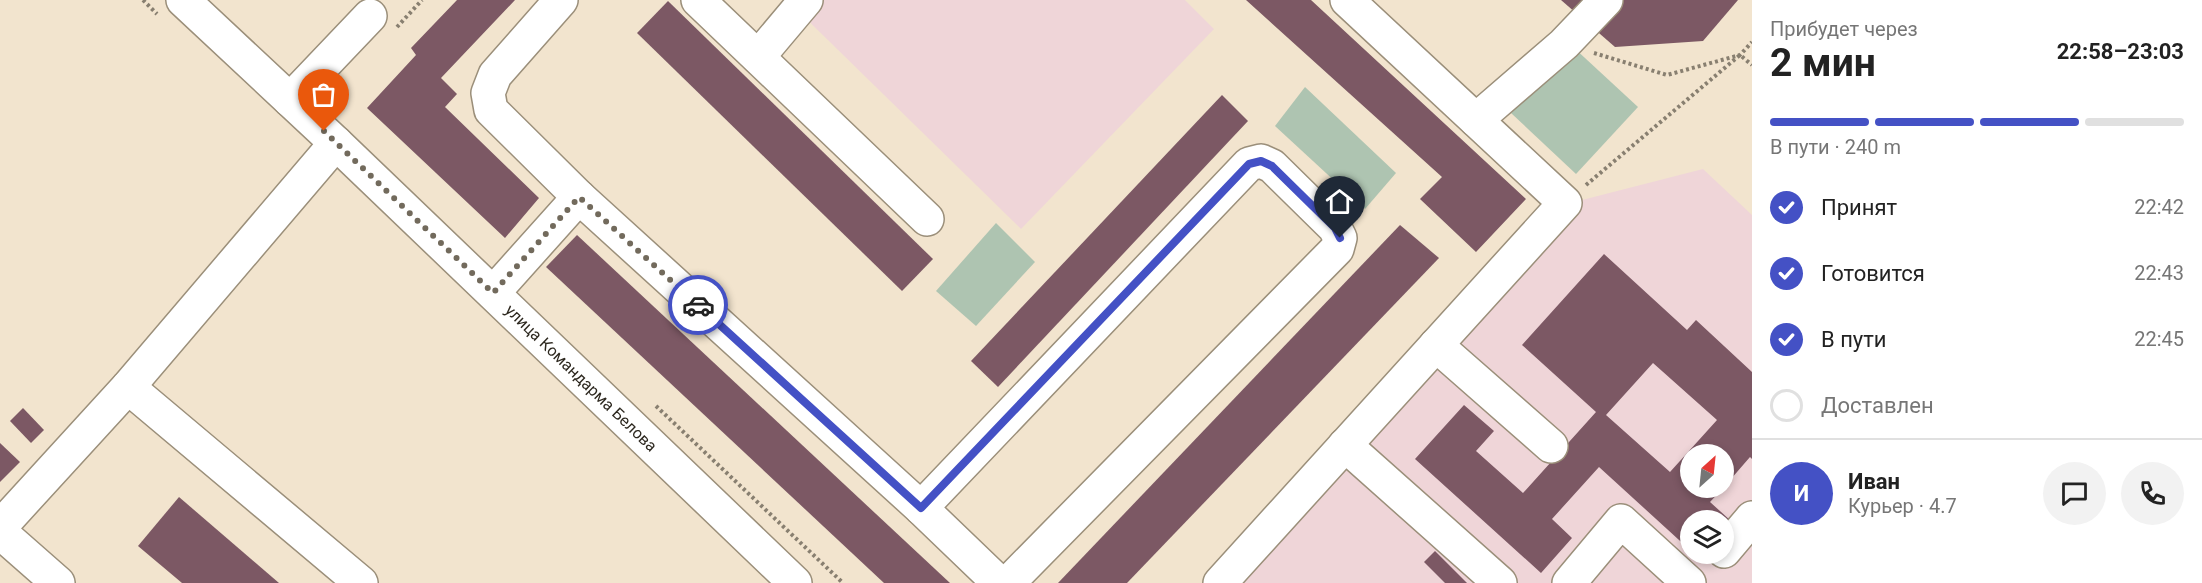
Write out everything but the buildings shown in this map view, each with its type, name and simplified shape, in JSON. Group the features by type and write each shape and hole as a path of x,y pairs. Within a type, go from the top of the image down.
{"main road":[{"name":"улица Командарма Белова","path":"183,0 336,143 795,583"},
{"path":"561,0 495,75 488,93 491,110 579,197 921,508 1004,582 1337,249 1340,238 1335,228 1272,166 1261,161 1249,164 921,508"},
{"path":"698,0 927,219"},
{"path":"758,57 806,0"},
{"path":"1220,583 1565,203 1347,0"},
{"path":"1476,120 1564,44 1606,0"},
{"path":"290,100 370,16"},
{"path":"0,527 128,387 336,143"},
{"path":"493,293 579,197"},
{"path":"1436,345 1551,446"},
{"path":"128,387 361,583"},
{"path":"1345,445 1500,583"},
{"path":"1734,538 1752,518"},
{"path":"1569,583 1621,521 1689,583"},
{"path":"0,532 57,583"},
{"path":"1696,583 1712,564"}],"path":[{"path":"410,12 422,0"},
{"path":"1565,203 1740,55 1752,42"},
{"path":"1564,44 1667,75 1740,55"},
{"path":"1740,55 1752,65"}],"shaded area":[{"path":"787,0 1185,0 1214,29 1021,229"},
{"path":"1703,169 1752,215 1752,583 1231,583 1582,200"}],"green space":[{"path":"1572,46 1638,107 1576,174 1511,113"},
{"path":"1305,87 1396,173 1365,209 1275,126"},
{"path":"996,223 1035,262 976,326 936,291"}],"way so far":[{"path":"324,131 493,293 579,197 698,305"}],"route":[{"path":"698,305 921,508 1249,164 1261,161 1272,166 1335,228 1340,238"}]}
